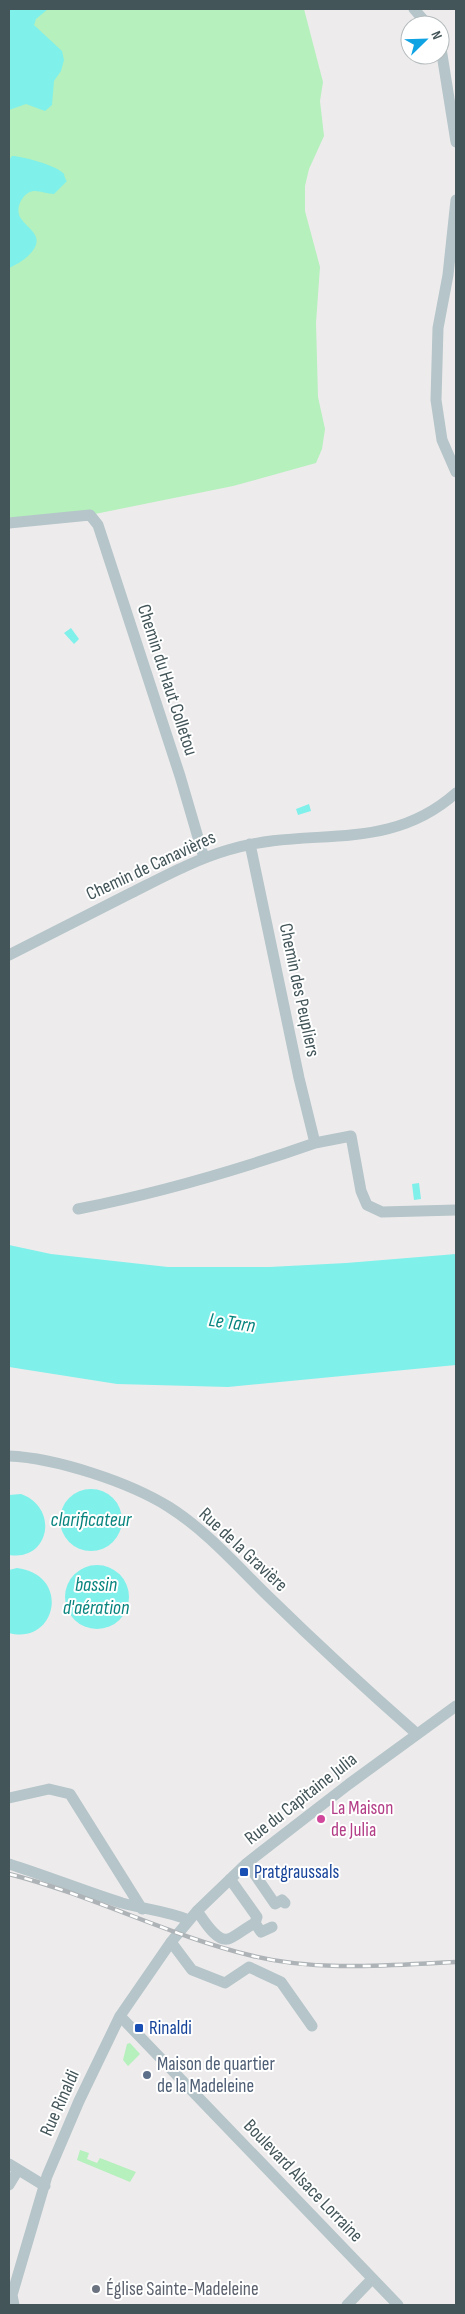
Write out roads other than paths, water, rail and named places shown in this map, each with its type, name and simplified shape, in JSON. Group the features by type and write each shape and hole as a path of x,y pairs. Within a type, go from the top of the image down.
{"street":[{"path":"444,65 456,142"},
{"path":"456,200 448,275 438,328 436,400 442,440 456,472"},
{"name":"Chemin du Haut Colletou","path":"9,523 90,515 98,526 180,776 204,858"},
{"name":"Chemin de Canavières","path":"9,955 204,858 250,844 294,838 358,835 386,830 415,821 443,805 456,793"},
{"name":"Chemin des Peupliers","path":"250,844 297,1069 315,1142"},
{"path":"78,1209 128,1200 252,1165 315,1142 351,1136 361,1190 367,1205 382,1212 456,1210"},
{"name":"Rue de la Gravière","path":"9,1456 56,1462 136,1490 170,1507 208,1538 351,1677 417,1734"},
{"name":"Rue du Capitaine Julia","path":"178,1932 247,1863 348,1784 456,1706"},
{"path":"11,1798 49,1789 70,1794 142,1909"},
{"path":"247,1863 275,1904 282,1900 285,1903"},
{"path":"9,1864 142,1909 181,1916 189,1920"},
{"path":"197,1911 218,1936 224,1939 229,1939 255,1923 257,1917 230,1879"},
{"path":"255,1923 261,1932 272,1927"},
{"name":"Rue Rinaldi","path":"14,2305 12,2295 45,2186 79,2101 120,2016 178,1932"},
{"path":"171,1942 192,1970 225,1983 249,1967 281,1982 312,2026"},
{"name":"Boulevard Alsace Lorraine","path":"120,2016 398,2305"},
{"path":"9,2185 14,2167 45,2186"},
{"path":"347,2305 372,2279"}],"water":[{"path":"9,9 48,9 36,19 34,25 62,51 64,60 61,71 54,81 52,105 45,111 26,104 9,110"},
{"path":"12,156 55,168 64,174 67,181 54,194 37,191 31,192 21,201 19,205 20,217 37,240 33,251 29,255 9,268 9,160"},
{"path":"71,628 79,639 74,644 64,633"},
{"path":"309,804 311,811 298,815 296,809"},
{"path":"419,1183 421,1199 414,1200 412,1184"},
{"name":"Le Tarn","path":"9,1245 51,1254 168,1267 269,1267 456,1254 456,1365 228,1387 117,1384 9,1367"},
{"name":"clarificateur","path":"91,1489 103,1491 113,1498 120,1508 122,1520 120,1532 113,1542 103,1549 91,1551 79,1549 69,1542 62,1532 60,1520 62,1508 69,1498 79,1491"},
{"name":"clarificateur","path":"21,1494 33,1501 41,1510 45,1521 45,1532 41,1542 33,1550 23,1555 9,1555 9,1495"},
{"name":"bassin d'aération","path":"91,1565 103,1565 120,1574 127,1585 129,1597 127,1609 120,1620 103,1629 91,1629 79,1624 70,1615 65,1603 65,1591 70,1579 79,1570"},
{"name":"bassin d'aération","path":"17,1568 34,1573 46,1583 51,1595 51,1608 47,1620 38,1629 25,1634 9,1633 9,1570"}],"railway":[{"path":"9,1874 70,1893 191,1938 222,1948 278,1961 329,1966 380,1966 456,1962"}],"place":[{"name":"La Maison de Julia","path":"321,1819"},
{"name":"Pratgraussals","path":"244,1872"},
{"name":"Rinaldi","path":"139,2028"},
{"name":"Maison de quartier de la Madeleine","path":"147,2075"},
{"name":"Église Sainte-Madeleine","path":"96,2289"}]}
